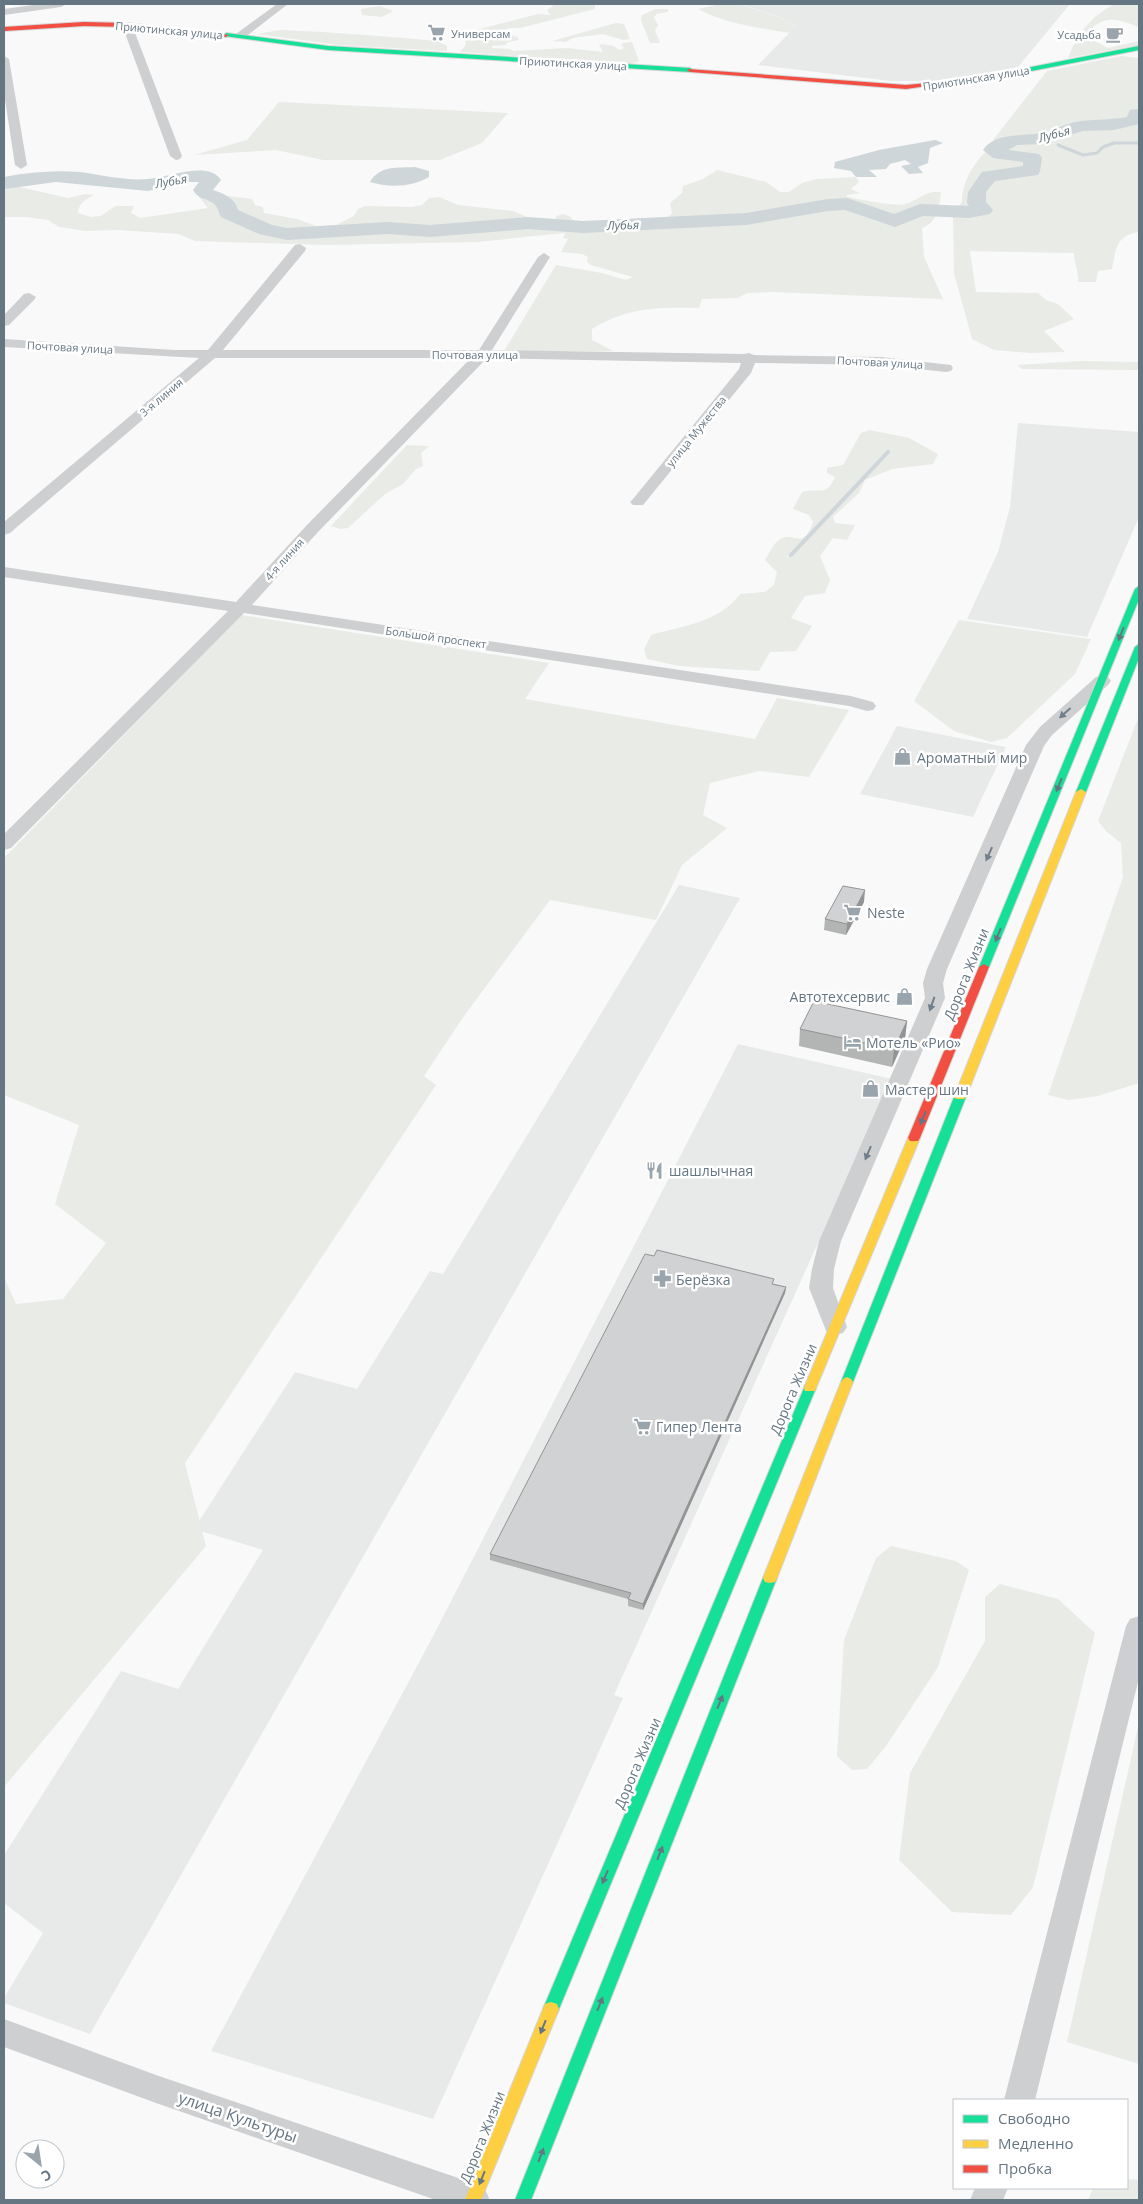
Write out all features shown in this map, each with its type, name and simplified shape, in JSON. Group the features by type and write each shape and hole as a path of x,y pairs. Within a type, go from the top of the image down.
{"main road":[{"name":"Приютинская улица","path":"4,29 84,24 127,26 240,36 328,48 660,68 906,87 965,82 1139,48"},
{"name":"Дорога Жизни","path":"473,2199 1139,589"},
{"path":"523,2200 1139,647"}],"street":[{"path":"4,12 26,6 61,4"},
{"path":"240,36 283,4"},
{"path":"26,6 29,27"},
{"path":"127,26 176,156"},
{"path":"4,59 21,165"},
{"name":"3-я линия","path":"4,530 212,354 300,248"},
{"name":"4-я линия","path":"4,844 240,608 312,528 483,354 544,257"},
{"path":"4,322 30,297"},
{"name":"Почтовая улица","path":"4,343 174,354 483,354 749,357 881,360 946,368"},
{"name":"улица Мужества","path":"638,502 746,370 749,357"},
{"name":"Большой проспект","path":"4,572 498,646 635,670 851,701 867,706"},
{"path":"835,1327 821,1288 830,1241 935,998 933,983 938,969 1016,792 1035,744 1046,731 1102,681"},
{"path":"1019,2099 1139,1626"},
{"name":"улица Культуры","path":"4,2033 156,2089 473,2199"}],"shaded area":[{"path":"552,4 595,5 595,9 520,28 509,28 501,32 517,37 519,40 508,42 505,45 492,46 492,48 510,49 513,51 567,48 603,52 599,45 614,46 619,50 624,48 621,45 623,43 632,42 639,61 629,64 459,52 466,44 464,33 538,14 550,15 547,10 553,6"},
{"path":"720,4 744,4 742,5 793,22 796,27 790,33 755,27 731,22 698,9"},
{"path":"741,4 1070,4 1018,67 947,81 891,81 758,65 796,26 793,22"},
{"path":"1115,4 1139,4 1139,27 1116,20 1104,21 1093,27 1097,30 1095,34 1086,36 1108,48 1139,41 1139,45 1068,58 1086,26 1099,14"},
{"path":"380,6 393,11 382,17 362,15 361,9"},
{"path":"656,9 668,9 668,12 657,14 654,17 658,25 655,30 660,43 650,43 641,20 642,15"},
{"path":"616,23 624,24 630,39 623,40 603,34 573,38 566,42 552,41"},
{"path":"280,30 437,41 447,46 447,51 338,45 257,34"},
{"path":"1121,56 1139,58 1139,232 1126,236 1121,240 1116,249 1112,269 1098,271 1096,282 1078,282 1074,253 970,251 976,292 1038,293 1046,300 1058,304 1074,319 1044,331 1065,352 1030,353 994,350 972,339 954,273 953,216 962,202 965,183 973,167 985,152 999,140 993,140 1047,71"},
{"path":"279,102 508,113 482,143 440,160 323,160 276,150 194,155 247,140"},
{"path":"935,140 943,143 930,148 928,163 918,167 923,173 909,174 901,166 911,164 905,160 890,164 886,169 869,170 877,177 856,177 851,171 834,168 835,162 879,150"},
{"path":"415,167 429,171 429,177 408,185 385,185 370,182 379,173 390,168"},
{"path":"717,170 766,182 780,192 789,192 802,183 817,179 856,177 859,182 851,189 860,193 847,195 847,197 900,205 931,192 941,192 935,218 922,228 924,257 943,299 773,292 747,293 738,298 702,299 699,308 657,308 631,312 618,316 592,329 592,340 613,351 504,351 556,265 602,273 626,280 633,277 591,265 587,262 588,257 582,254 561,252 568,239 563,238 565,233 477,242 325,245 195,241 178,234 118,230 86,231 59,227 48,220 4,217 4,191 8,187 15,186 68,198 86,194 94,195 81,204 78,213 91,217 101,216 115,206 134,206 131,213 140,218 208,208 196,193 202,186 209,187 207,191 212,194 252,199 255,205 263,207 264,213 297,219 316,226 336,225 354,216 358,209 365,206 412,207 422,205 429,198 439,197 458,205 513,211 537,221 556,220 556,216 564,214 571,217 572,220 598,224 661,221 672,214 670,203 682,193 683,186 703,179"},
{"path":"1080,361 1139,362 1139,370 1022,369 1017,365"},
{"path":"1018,423 1139,432 1139,517 1087,637 967,619 998,552 1010,507"},
{"path":"870,430 909,438 938,454 933,464 892,469 865,480 859,493 833,517 835,523 855,525 847,540 833,538 820,556 830,580 825,593 805,596 791,618 812,626 796,651 770,652 759,671 679,666 647,659 644,649 651,635 700,622 722,611 740,594 765,592 774,585 777,572 765,560 771,549 784,537 801,538 805,536 813,522 809,515 793,509 802,492 829,488 835,477 827,473 827,468 843,465 861,433"},
{"path":"407,445 429,446 421,453 423,466 416,469 403,484 385,494 348,528 340,529 331,526"},
{"path":"241,615 549,663 525,699 755,739 777,698 849,710 809,777 759,771 710,783 703,815 727,828 682,865 656,920 550,900 464,1016 424,1076 436,1085 185,1463 206,1546 4,1787 4,1277 16,1304 63,1299 106,1243 55,1204 79,1125 4,1095 4,858"},
{"path":"959,620 1091,639 1075,674 1007,738 991,742 954,731 914,701"},
{"path":"1139,716 1139,1083 1098,1096 1069,1100 1048,1095 1123,877 1121,843 1107,832 1098,821"},
{"path":"897,726 1006,747 973,817 860,794"},
{"path":"679,885 740,898 90,2034 4,2003 4,1998 43,1933 4,1903 4,1855 121,1671 178,1689 263,1550 194,1529 295,1372 357,1389 430,1271 443,1274"},
{"path":"738,1044 892,1079 614,1695 623,1698 433,2119 211,2051 431,1640"},
{"path":"891,1546 956,1561 969,1570 938,1667 886,1746 867,1769 852,1770 837,1756 844,1640 876,1558"},
{"path":"1000,1584 1058,1599 1095,1633 1033,1887 1011,1915 952,1912 899,1860 910,1773 985,1641 985,1597"},
{"path":"1139,1723 1139,2064 1067,2042"},
{"path":"1128,2179 1139,2180 1139,2200 1088,2200 1093,2189 1128,2189"}],"building":[{"path":"843,886 865,890 847,924 825,919"},
{"path":"814,1001 907,1021 894,1049 800,1029"},
{"name":"Гипер Лента","path":"657,1250 774,1279 772,1284 786,1287 643,1604 628,1599 631,1593 490,1554 645,1254 654,1256"}],"waterway":[{"name":"Лубья","path":"4,183 25,179 56,177 148,185 180,178 204,177 212,180 202,190 204,193 218,198 228,207 228,213 266,230 287,234 388,228 430,231 528,223 583,227 746,219 828,205 847,204 895,221 920,210 969,212 983,210 976,203 977,192 989,176 1031,171 1033,158 999,154 992,150 1014,140 1040,139 1081,126 1114,125 1136,120 1136,114 1139,114"},
{"path":"1058,145 1083,155 1097,153 1103,147 1114,143 1139,143"},
{"path":"791,555 888,452"}],"traffic: fast":[{"path":"226,35 328,48 690,70"},
{"path":"938,84 965,82 1139,48"},
{"path":"984,967 1139,589"},
{"path":"1081,792 1139,647"},
{"path":"847,1382 960,1097"},
{"path":"551,2009 810,1388"},
{"path":"523,2200 770,1578"}],"traffic: slow":[{"path":"960,1097 1081,792"},
{"path":"810,1388 914,1138"},
{"path":"770,1578 847,1382"},
{"path":"473,2200 551,2009"}],"traffic: jam":[{"path":"4,29 84,24 127,25 226,35"},
{"path":"690,70 906,87 938,84"},
{"path":"914,1138 984,967"}],"place":[{"name":"Универсам","path":"437,33"},
{"name":"Усадьба","path":"1115,34"},
{"name":"Ароматный мир","path":"903,757"},
{"name":"Neste","path":"853,912"},
{"name":"Автотехсервис","path":"904,996"},
{"name":"Мотель «Рио»","path":"852,1042"},
{"name":"Мастер шин","path":"871,1089"},
{"name":"шашлычная","path":"655,1170"},
{"name":"Берёзка","path":"662,1279"},
{"name":"Гипер Лента","path":"642,1426"}]}
